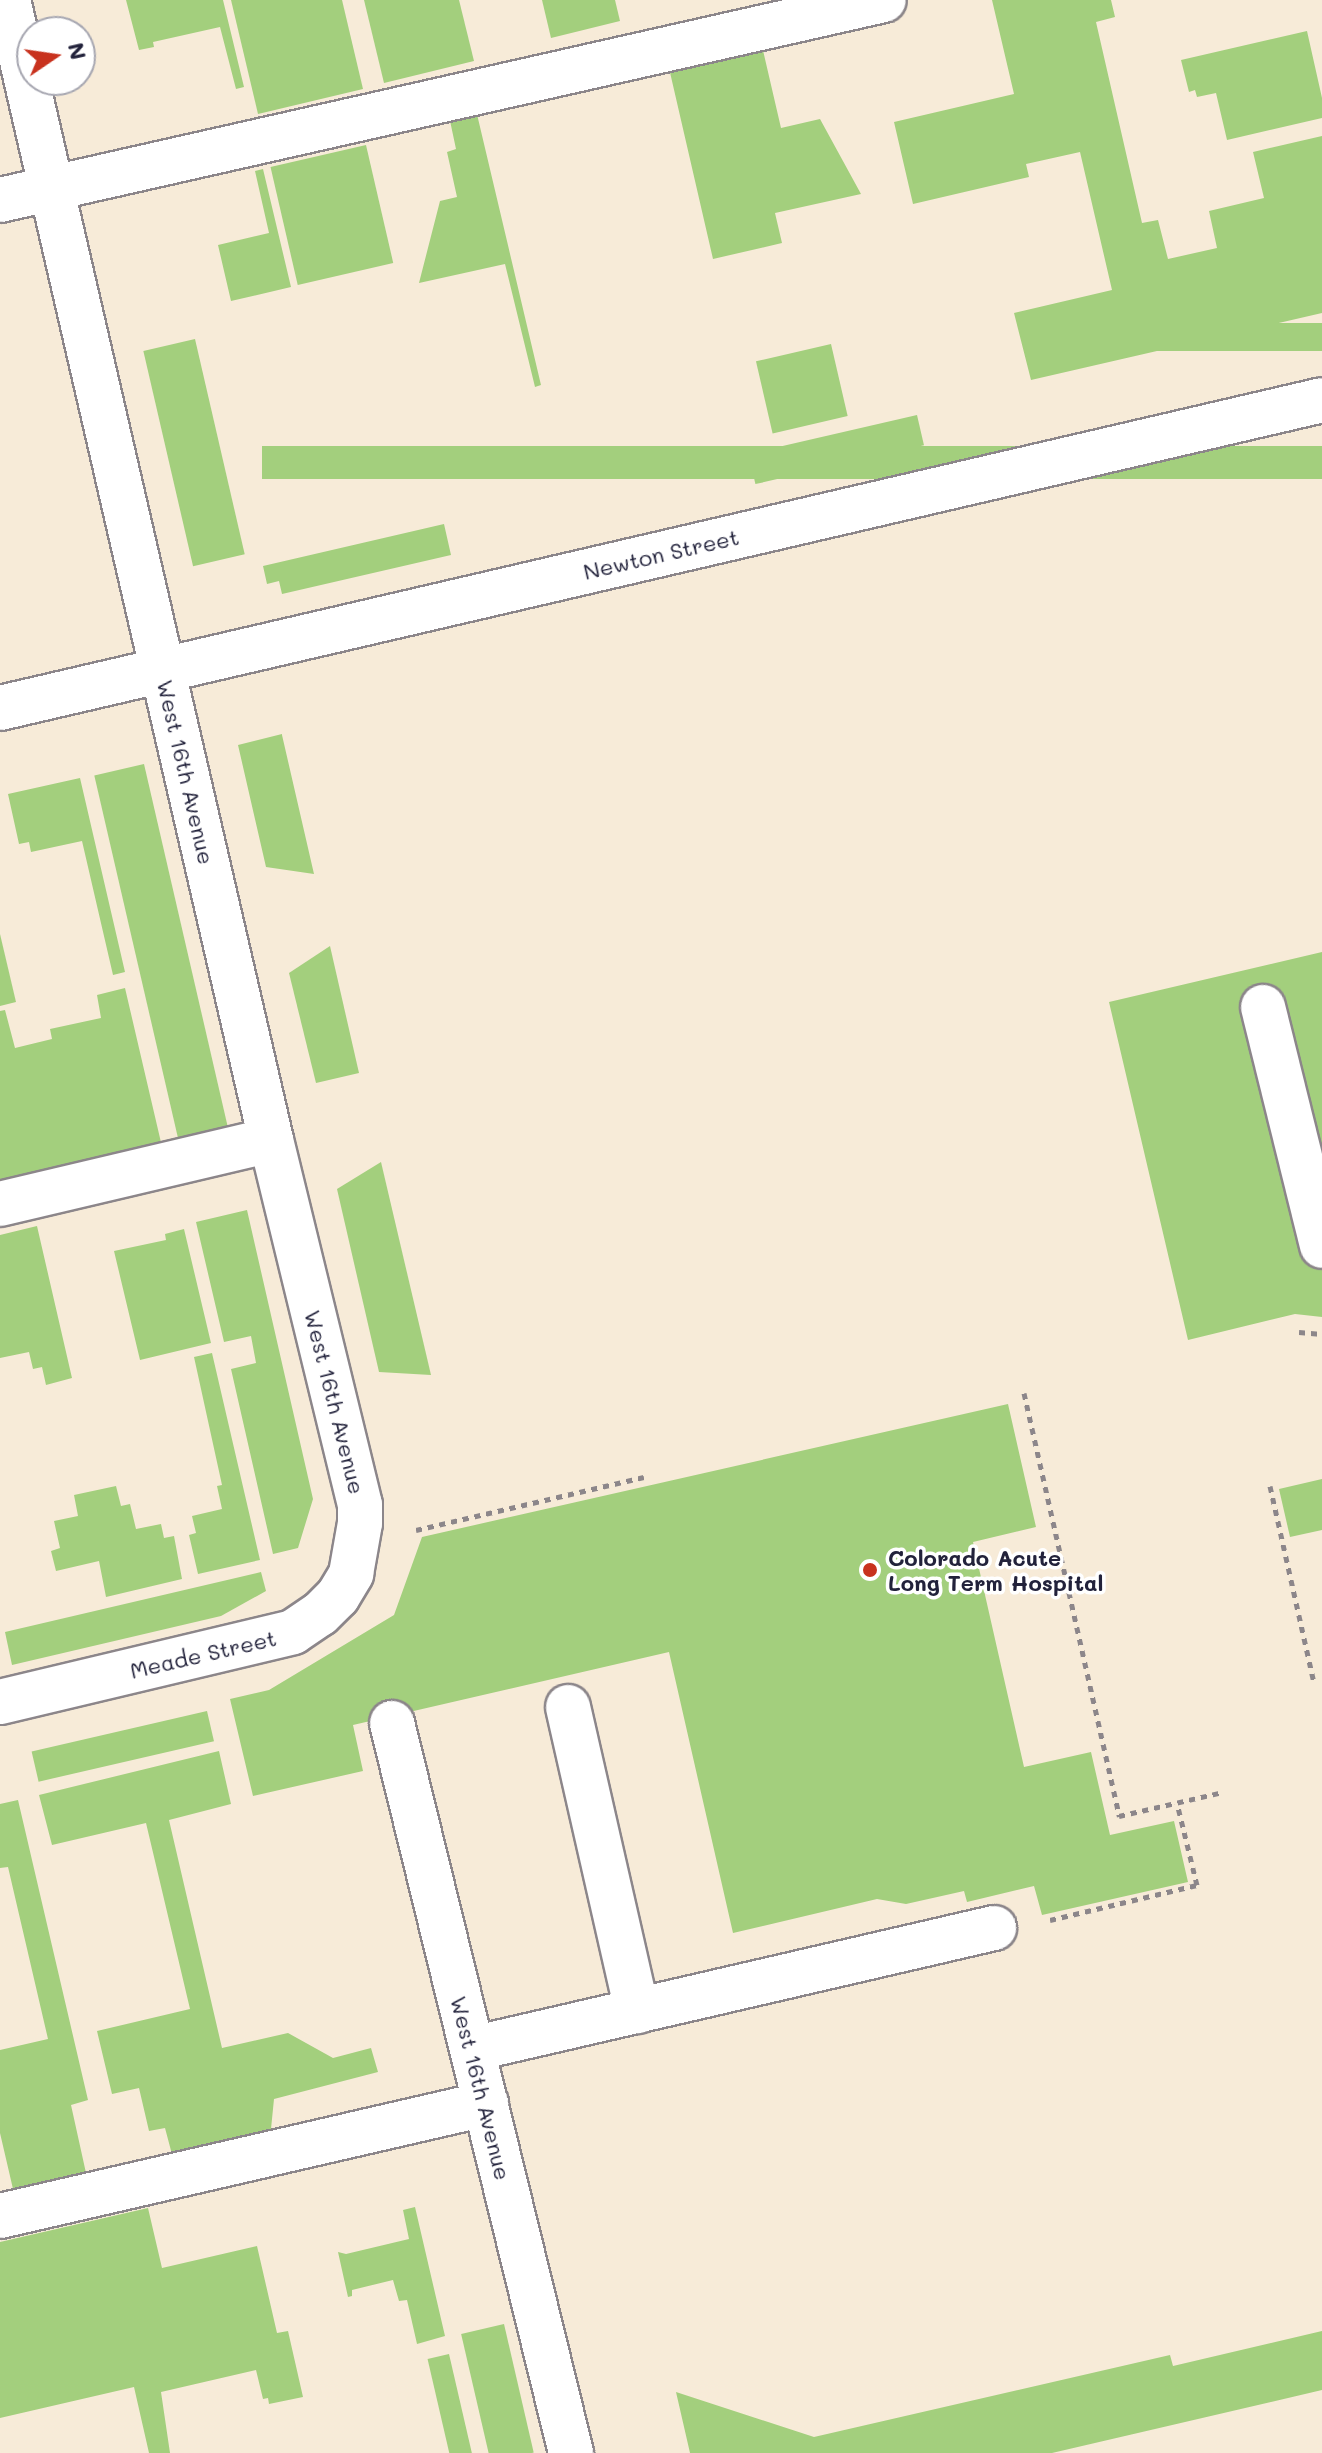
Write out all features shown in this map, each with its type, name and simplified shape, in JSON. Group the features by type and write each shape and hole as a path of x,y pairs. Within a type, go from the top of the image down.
{"street":[{"name":"West 16th Avenue","path":"8,0 271,1140 360,1505 359,1543"},
{"path":"0,200 884,0"},
{"name":"Newton Street","path":"0,708 1322,400"},
{"path":"1263,1007 1322,1246"},
{"path":"0,1204 271,1140"},
{"name":"Meade Street","path":"0,1702 293,1632 320,1614 338,1596 351,1574 359,1543"},
{"path":"568,1707 637,2011"},
{"name":"West 16th Avenue","path":"392,1723 571,2453"},
{"path":"472,2049 994,1928"},
{"path":"0,2216 486,2104"}],"path":[{"path":"1299,1332 1322,1334"},
{"path":"1024,1393 1119,1816 1219,1793"},
{"path":"415,1530 644,1477"},
{"path":"1270,1486 1314,1683"},
{"path":"994,1928 1022,1926 1197,1885 1177,1803"}],"green space":[{"path":"126,0 223,0 244,87 236,89 220,27 153,42 154,47 139,50"},
{"path":"231,0 342,0 363,89 258,114"},
{"path":"364,0 459,0 474,61 384,83"},
{"path":"542,0 615,0 620,21 551,38"},
{"path":"992,0 1111,0 1115,17 1096,22 1142,223 1158,220 1168,259 1217,248 1209,211 1264,198 1253,152 1322,136 1322,313 1031,380 1014,313 1112,290 1080,152 1026,164 1029,177 913,204 894,122 1014,94"},
{"path":"1307,31 1322,98 1322,118 1227,140 1216,93 1197,97 1195,90 1189,92 1181,60"},
{"path":"762,46 781,128 820,119 861,194 775,213 782,243 713,259 669,68"},
{"path":"476,110 541,385 535,387 505,264 419,283 440,201 457,197 447,152 456,149 449,116"},
{"path":"366,145 393,263 298,285 271,167"},
{"path":"263,169 291,287 231,301 218,245 269,233 255,171"},
{"path":"1032,323 1322,323 1322,351 1032,351"},
{"path":"195,339 245,554 193,566 143,351"},
{"path":"831,344 848,416 773,433 756,361"},
{"path":"917,415 924,445 755,484 748,454"},
{"path":"262,446 1322,446 1322,479 262,479"},
{"path":"444,524 451,555 282,594 279,581 267,584 263,566"},
{"path":"282,734 314,874 266,867 238,745"},
{"path":"144,764 230,1136 180,1148 94,775"},
{"path":"80,778 125,972 113,975 82,841 31,852 29,842 19,844 8,794"},
{"path":"0,934 16,1002 0,1006"},
{"path":"330,946 359,1073 316,1083 289,973"},
{"path":"1322,952 1322,1317 1295,1314 1188,1340 1109,1002"},
{"path":"125,988 163,1151 0,1188 0,1011 5,1010 15,1048 52,1039 50,1029 101,1018 97,995"},
{"path":"381,1162 431,1375 379,1372 337,1189"},
{"path":"247,1210 313,1499 298,1548 273,1554 231,1369 256,1363 251,1336 224,1342 196,1222"},
{"path":"37,1226 72,1378 46,1385 42,1367 33,1369 29,1352 0,1358 0,1235"},
{"path":"184,1229 211,1343 140,1360 114,1251 166,1240 165,1234"},
{"path":"212,1353 260,1560 198,1574 189,1535 196,1533 192,1516 222,1509 217,1486 222,1485 194,1357"},
{"path":"1008,1404 1036,1527 973,1542 1024,1767 1091,1752 1110,1835 1174,1821 1188,1882 1042,1915 1034,1886 967,1902 964,1891 906,1904 877,1899 733,1933 669,1652 353,1725 363,1771 253,1796 230,1699 269,1690 394,1615 422,1537"},
{"path":"1322,1479 1322,1530 1290,1537 1279,1489"},
{"path":"116,1486 121,1506 130,1504 136,1529 161,1524 164,1538 174,1536 182,1579 106,1597 99,1561 56,1571 51,1551 60,1548 54,1521 78,1516 74,1495"},
{"path":"261,1572 266,1591 221,1616 12,1665 5,1632"},
{"path":"207,1711 214,1741 39,1782 32,1751"},
{"path":"219,1751 231,1804 169,1820 222,2048 288,2033 333,2058 371,2048 378,2072 274,2099 270,2139 174,2162 165,2128 149,2131 139,2088 112,2094 97,2031 190,2009 146,1823 52,1845 39,1795"},
{"path":"18,1800 88,2100 71,2105 86,2173 13,2189 0,2133 0,2050 48,2039 8,1867 0,1868 0,1804"},
{"path":"415,2207 445,2336 417,2344 407,2300 399,2301 393,2280 352,2290 352,2296 348,2297 338,2252 346,2254 409,2239 403,2210"},
{"path":"148,2208 162,2268 257,2246 277,2333 288,2331 303,2397 269,2404 268,2398 263,2399 256,2370 161,2392 170,2453 149,2453 134,2387 0,2418 0,2242"},
{"path":"504,2324 534,2453 489,2453 461,2334"},
{"path":"1322,2331 1322,2390 1052,2453 690,2453 676,2392 814,2437 1170,2355 1173,2366"},
{"path":"449,2354 472,2453 449,2453 428,2359"}],"place":[{"name":"Colorado Acute Long Term Hospital","path":"870,1570"}]}
